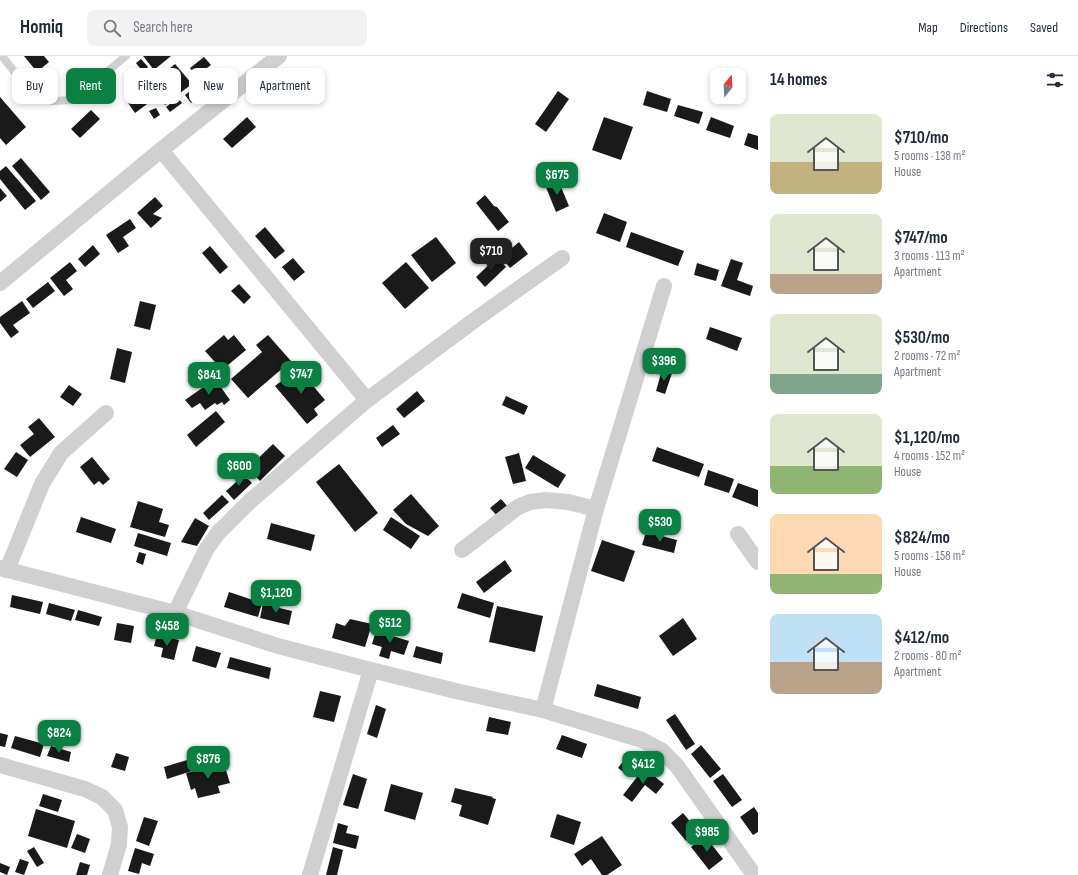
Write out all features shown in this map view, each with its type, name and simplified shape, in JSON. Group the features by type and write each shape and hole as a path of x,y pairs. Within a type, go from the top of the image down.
{"street":[{"path":"0,283 161,150 279,56"},
{"path":"161,150 367,400"},
{"path":"175,613 206,550 218,533 268,486 367,400 476,319 562,258"},
{"path":"543,710 596,509 664,286"},
{"path":"106,413 61,453 57,459 42,484 3,569 175,613 278,646 460,692 543,710 642,740 661,750 678,766 754,875"},
{"path":"462,550 518,507 530,502 546,500 568,502 596,509"},
{"path":"738,534 758,562"},
{"path":"310,875 371,670"},
{"path":"0,765 85,789 102,797 115,810 120,827 119,844 110,875"}],"lane":[{"path":"2,56 32,94 52,101 73,100 126,56"}],"building":[{"path":"24,56 44,56 49,62 42,68 34,68"},
{"path":"143,56 171,56 156,68 152,68"},
{"path":"204,57 211,65 207,68 190,68"},
{"path":"141,59 148,67 140,68 136,63"},
{"path":"175,64 178,68 170,68"},
{"path":"181,71 189,80 189,86 181,92"},
{"path":"558,91 569,99 546,132 535,124"},
{"path":"647,91 671,99 667,112 643,105"},
{"path":"189,92 189,100 185,95"},
{"path":"0,97 26,127 6,145 0,138"},
{"path":"129,104 147,104 135,113"},
{"path":"170,104 181,104 170,112 166,107"},
{"path":"678,105 703,112 699,124 674,116"},
{"path":"156,108 160,115 154,119 149,111"},
{"path":"91,110 100,119 80,138 71,129"},
{"path":"247,117 256,127 232,148 223,139"},
{"path":"604,117 633,127 621,160 592,150"},
{"path":"711,117 734,126 730,138 706,130"},
{"path":"748,133 758,136 758,150 744,145"},
{"path":"21,158 50,192 41,200 12,166"},
{"path":"6,166 36,201 25,210 0,179 0,171"},
{"path":"558,180 569,206 556,212 545,185"},
{"path":"0,188 7,196 0,202"},
{"path":"485,195 509,222 498,231 476,203"},
{"path":"155,197 163,206 153,214 162,218 151,228 137,213"},
{"path":"604,213 627,222 620,242 596,233"},
{"path":"130,219 136,228 123,237 129,246 118,253 106,235"},
{"path":"265,227 285,251 275,259 255,236"},
{"path":"631,232 684,251 678,266 626,247"},
{"path":"436,237 456,263 432,282 411,255"},
{"path":"519,242 528,254 510,268 501,257"},
{"path":"93,245 100,254 85,267 78,259"},
{"path":"210,246 228,267 220,274 202,253"},
{"path":"497,257 506,267 485,287 476,277"},
{"path":"293,258 305,272 294,281 282,267"},
{"path":"731,259 743,263 737,280 753,286 750,296 721,286"},
{"path":"70,262 77,271 66,280 73,289 64,296 50,278"},
{"path":"406,262 429,288 405,309 382,283"},
{"path":"697,263 719,270 716,281 694,275"},
{"path":"48,282 55,291 33,308 26,299"},
{"path":"239,284 251,297 244,304 231,291"},
{"path":"22,301 30,313 13,325 19,332 11,338 0,323 0,317"},
{"path":"140,301 156,305 150,330 134,326"},
{"path":"710,327 742,338 737,351 706,339"},
{"path":"224,335 228,340 234,335 246,350 222,370 205,351"},
{"path":"268,335 291,361 248,398 231,379 262,352 256,345"},
{"path":"117,348 132,352 125,383 110,379"},
{"path":"298,368 325,400 314,409 318,415 307,424 275,386"},
{"path":"662,370 672,373 665,394 656,391"},
{"path":"215,379 230,400 224,405 222,402 217,405 215,403 205,410 200,403 192,408 185,400"},
{"path":"69,385 82,394 73,406 60,397"},
{"path":"417,391 425,401 404,418 396,409"},
{"path":"506,396 528,406 524,415 502,405"},
{"path":"216,411 225,422 196,447 187,435"},
{"path":"39,418 55,437 30,457 20,445 34,434 28,427"},
{"path":"393,425 400,434 382,447 376,438"},
{"path":"273,444 285,456 260,481 248,468"},
{"path":"657,447 704,464 699,477 652,461"},
{"path":"16,452 28,460 17,477 4,469"},
{"path":"519,453 526,481 513,484 505,457"},
{"path":"533,455 566,475 558,488 525,468"},
{"path":"92,457 110,479 103,485 99,481 94,485 80,467"},
{"path":"339,464 378,513 355,532 316,482"},
{"path":"708,470 734,479 729,493 704,485"},
{"path":"244,475 252,483 234,500 226,491"},
{"path":"738,483 758,490 758,507 732,497"},
{"path":"411,494 439,526 428,536 406,524 393,510"},
{"path":"222,495 229,502 209,520 203,513"},
{"path":"501,499 508,507 498,517 490,508"},
{"path":"138,501 163,509 159,522 169,525 165,537 130,527"},
{"path":"81,517 116,529 111,543 76,532"},
{"path":"391,517 420,536 411,549 383,530"},
{"path":"195,518 209,526 197,546 181,542"},
{"path":"271,523 315,535 311,551 267,539"},
{"path":"646,532 677,540 674,553 642,545"},
{"path":"138,533 171,543 167,556 134,546"},
{"path":"602,540 635,551 624,582 591,571"},
{"path":"139,552 146,554 143,565 136,562"},
{"path":"505,560 512,571 484,593 476,582"},
{"path":"229,592 262,603 258,617 224,607"},
{"path":"462,593 494,603 490,618 457,608"},
{"path":"12,595 43,602 40,614 10,607"},
{"path":"49,603 75,610 71,621 46,614"},
{"path":"263,604 292,611 289,625 260,618"},
{"path":"497,606 543,616 535,652 489,642"},
{"path":"78,610 102,617 99,626 75,620"},
{"path":"683,618 697,639 673,656 659,636"},
{"path":"350,619 372,624 365,647 332,638 336,623 345,626"},
{"path":"117,623 134,626 131,643 114,640"},
{"path":"376,631 409,641 404,655 391,651 389,659 379,656 382,647 372,644"},
{"path":"157,635 179,640 174,660 161,657 163,648 154,646"},
{"path":"196,646 221,653 216,668 192,661"},
{"path":"416,646 443,653 441,664 413,657"},
{"path":"230,657 271,668 269,679 227,668"},
{"path":"597,684 641,697 638,709 594,696"},
{"path":"320,691 341,696 334,722 313,717"},
{"path":"376,705 386,709 377,738 367,734"},
{"path":"675,714 695,744 686,750 666,720"},
{"path":"489,717 511,722 508,735 486,731"},
{"path":"0,733 8,735 5,747 0,746"},
{"path":"562,735 587,744 582,758 556,749"},
{"path":"15,736 44,744 40,757 11,748"},
{"path":"701,745 721,769 710,778 691,754"},
{"path":"51,746 71,752 69,762 47,756"},
{"path":"116,753 129,757 125,771 111,767"},
{"path":"629,754 641,762 630,777 618,768"},
{"path":"197,757 201,768 167,779 164,767"},
{"path":"224,764 230,783 218,786 220,793 198,798 195,788 191,790 186,773"},
{"path":"644,768 664,784 656,794 645,785 632,802 623,795"},
{"path":"353,774 367,779 358,809 343,805"},
{"path":"723,774 742,800 732,807 713,781"},
{"path":"391,784 423,793 415,820 384,811"},
{"path":"455,788 496,799 488,825 459,816 462,805 451,802"},
{"path":"43,794 62,800 58,812 39,806"},
{"path":"754,807 758,813 758,832 753,835 740,817"},
{"path":"36,809 75,821 67,848 28,836"},
{"path":"683,813 698,831 686,841 671,823"},
{"path":"557,814 581,822 574,845 550,837"},
{"path":"144,817 158,821 149,846 136,841"},
{"path":"338,823 348,826 346,833 359,836 356,849 333,843"},
{"path":"77,834 90,839 85,853 71,848"},
{"path":"602,836 622,865 607,875 602,875 591,859 582,866 574,854"},
{"path":"705,836 723,859 709,870 691,847"},
{"path":"34,847 44,863 37,867 27,851"},
{"path":"333,847 343,850 337,875 326,875"},
{"path":"135,848 154,854 150,866 142,863 139,874 128,871"},
{"path":"20,859 29,862 24,875 15,872"},
{"path":"80,862 90,865 87,875 76,875"},
{"path":"0,863 10,867 7,875 0,872"}]}
